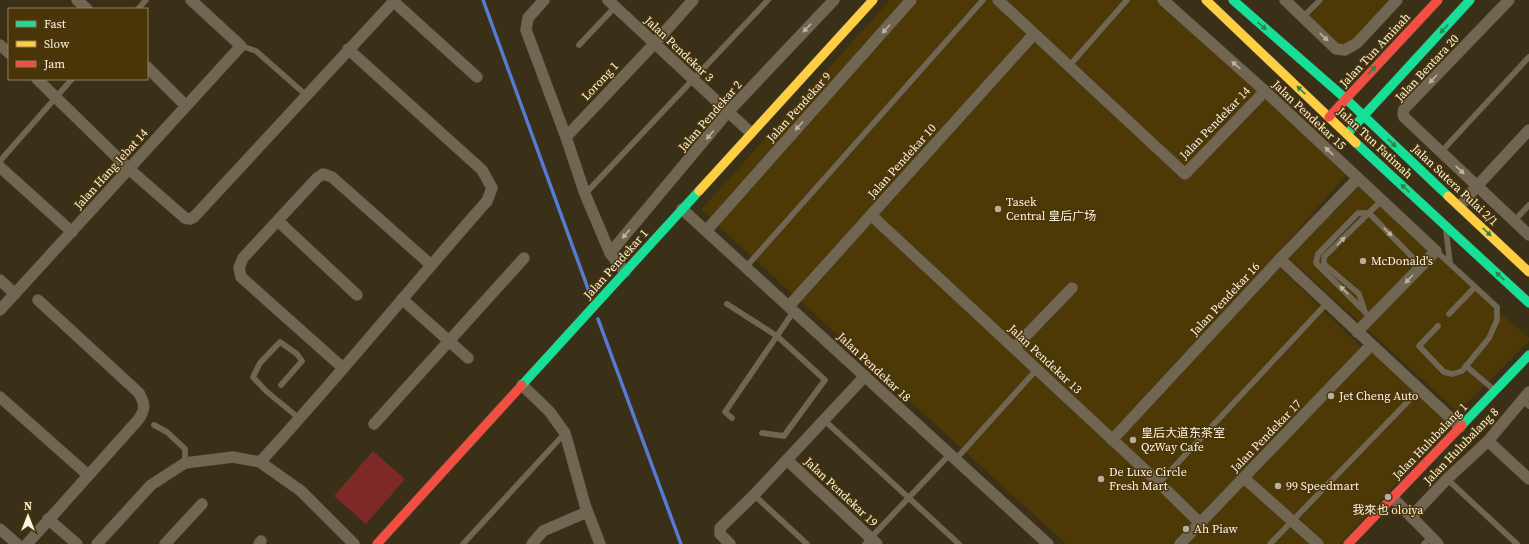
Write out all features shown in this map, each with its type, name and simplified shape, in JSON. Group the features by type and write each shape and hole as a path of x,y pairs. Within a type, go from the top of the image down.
{"main road":[{"name":"Jalan Pendekar 1","path":"377,544 872,0"},
{"name":"Jalan Tun Fatimah","path":"1206,0 1347,134 1529,303"},
{"name":"Jalan Tun Fatimah","path":"1233,0 1364,116"},
{"name":"Jalan Tun Aminah","path":"1329,117 1438,0"},
{"path":"1347,134 1470,0"},
{"name":"Jalan Sutera Pulai 2/1","path":"1364,116 1529,272"},
{"name":"Jalan Hulubalang 1","path":"1348,544 1529,355"}],"street":[{"path":"77,0 86,8"},
{"path":"191,0 242,46"},
{"path":"38,80 129,168 186,218 190,219 194,217 394,0 477,77"},
{"path":"544,0 528,18 526,30 586,194 610,253 625,272"},
{"name":"Jalan Pendekar 2","path":"610,253 728,112 834,0"},
{"name":"Jalan Pendekar 9","path":"706,231 911,0"},
{"path":"998,0 1069,66"},
{"name":"Jalan Pendekar 15","path":"1163,0 1265,91 1436,250"},
{"path":"1242,8 1251,0"},
{"path":"1286,0 1336,49 1346,50 1356,43 1397,0"},
{"name":"Jalan Bentara 20","path":"1509,0 1404,109 1403,114 1404,118 1529,235"},
{"name":"Lorong 1","path":"566,137 654,44 689,2"},
{"name":"Jalan Pendekar 3","path":"611,3 751,133"},
{"name":"Jalan Pendekar 10","path":"791,308 871,214 1034,34"},
{"path":"0,45 8,52"},
{"name":"Jalan Hang Jebat 14","path":"0,310 242,46"},
{"path":"260,462 300,419 487,201 492,188 482,170 348,49"},
{"name":"Jalan Pendekar 14","path":"1069,66 1185,174 1265,91"},
{"path":"148,68 186,106"},
{"path":"1460,206 1529,130"},
{"path":"0,167 72,232"},
{"path":"343,368 241,277 239,268 243,258 317,178 324,174 332,177 431,265"},
{"name":"Jalan Pendekar 16","path":"1112,440 1280,259 1358,178"},
{"name":"Jalan Pendekar 18","path":"682,209 1048,544"},
{"name":"Jalan Pendekar 13","path":"871,214 1200,523"},
{"path":"278,221 357,295"},
{"path":"1357,332 1368,314 1421,266 1436,250"},
{"path":"374,424 524,258"},
{"path":"1280,259 1460,427"},
{"path":"0,280 15,294"},
{"path":"1014,348 1072,288"},
{"path":"402,299 468,358"},
{"path":"27,544 138,420 143,413 144,402 139,393 38,300"},
{"name":"Jalan Pendekar 17","path":"1180,544 1371,345"},
{"path":"730,544 720,534 720,528 787,460 865,376"},
{"path":"522,385 549,411 565,434 587,512 600,544"},
{"path":"0,396 88,475"},
{"name":"Jalan Hulubalang 8","path":"1411,517 1447,478 1488,441 1527,399"},
{"path":"1488,441 1529,479"},
{"path":"97,544 151,486 185,463 233,457 260,462 301,491 354,544"},
{"name":"Jalan Pendekar 19","path":"787,460 871,542"},
{"path":"1244,478 1318,544"},
{"path":"1393,498 1411,517 1431,542"},
{"path":"165,544 202,504"},
{"path":"532,544 543,531 587,512"},
{"path":"48,519 76,544"},
{"path":"0,529 17,544"}],"lane":[{"path":"139,8 146,0"},
{"path":"586,194 768,0"},
{"path":"746,267 983,0"},
{"path":"1069,66 1127,0"},
{"path":"1303,17 1320,0"},
{"path":"579,45 611,3"},
{"path":"242,46 256,51 306,95"},
{"path":"1441,152 1529,57"},
{"path":"0,161 71,80"},
{"path":"1368,314 1316,263 1318,254 1358,213 1369,213 1382,200"},
{"path":"1514,221 1529,205"},
{"path":"1369,213 1421,266"},
{"path":"1445,225 1450,263"},
{"path":"1436,250 1497,307 1497,320 1489,338 1462,372 1453,374 1444,372 1419,346 1438,326"},
{"path":"1449,314 1475,286"},
{"path":"1159,483 1327,302"},
{"path":"727,304 777,336 825,381 784,436 762,434"},
{"path":"732,418 725,412 777,336 791,308"},
{"path":"281,385 302,361 297,354 280,342 260,363 253,377 300,419"},
{"path":"1466,366 1495,391"},
{"path":"871,542 909,497 953,456 1037,369"},
{"path":"1270,544 1420,389"},
{"path":"824,420 959,544"},
{"path":"154,425 167,432 185,449 185,463"},
{"path":"463,544 565,434"},
{"path":"1447,478 1517,544"},
{"path":"754,494 807,544"}],"shaded area":[{"path":"890,0 1172,0 1354,166 1272,260 1361,347 1173,544 1066,544 701,210"},
{"path":"1324,0 1391,0 1355,39 1345,45 1339,45 1308,16"},
{"path":"1357,184 1529,338 1529,341 1458,412 1288,257"},
{"path":"1371,351 1451,425 1340,544 1187,544"},
{"path":"373,451 405,479 366,524 334,496"}],"waterway":[{"path":"483,0 591,297"},
{"path":"598,319 681,544"}],"traffic: fast":[{"path":"1233,0 1346,99 1448,196"},
{"path":"1347,134 1470,0"},
{"path":"1356,143 1529,303"},
{"path":"522,385 699,191"},
{"path":"1462,425 1529,355"}],"traffic: slow":[{"path":"699,191 873,0"},
{"path":"1206,0 1356,143"},
{"path":"1448,196 1529,272"}],"traffic: jam":[{"path":"1329,117 1438,0"},
{"path":"377,544 522,385"},
{"path":"1348,544 1462,425"}],"place":[{"name":"Tasek Central 皇后广场","path":"998,209"},
{"name":"McDonald's","path":"1363,261"},
{"name":"Jet Cheng Auto","path":"1331,396"},
{"name":"皇后大道东茶室 QzWay Cafe","path":"1133,440"},
{"name":"De Luxe Circle Fresh Mart","path":"1101,479"},
{"name":"99 Speedmart","path":"1278,486"},
{"name":"我來也 oloiya","path":"1388,497"},
{"name":"Ah Piaw","path":"1186,529"}]}
